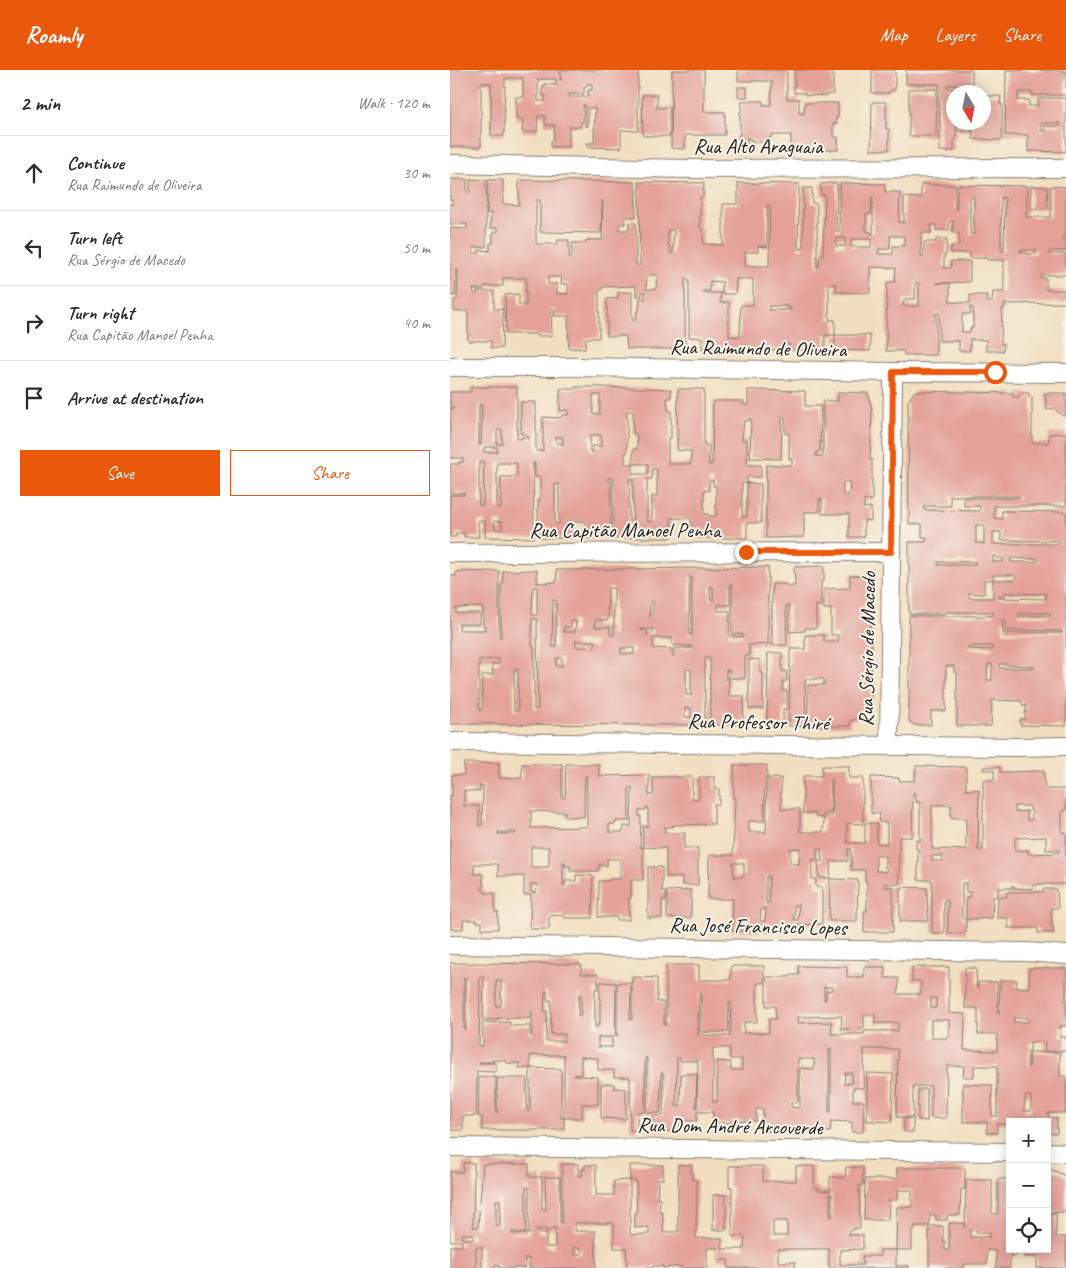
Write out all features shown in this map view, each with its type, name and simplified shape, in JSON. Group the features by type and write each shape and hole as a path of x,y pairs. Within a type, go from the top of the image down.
{"street":[{"name":"Rua Alto Araguaia","path":"450,164 690,169 1066,168"},
{"name":"Rua Raimundo de Oliveira","path":"450,367 1066,374"},
{"name":"Rua Sérgio de Macedo","path":"888,746 893,372"},
{"name":"Rua Capitão Manoel Penha","path":"450,553 891,552"},
{"name":"Rua Professor Thiré","path":"450,742 1066,746"},
{"name":"Rua José Francisco Lopes","path":"450,945 1027,952 1066,955"},
{"name":"Rua Dom André Arcoverde","path":"450,1147 1006,1152"},
{"path":"1051,1152 1066,1152"}],"building":[{"path":"450,70 560,70 561,80 561,70 638,70 638,131 621,130 621,148 587,147 587,143 594,143 595,108 588,108 588,126 585,126 585,105 583,105 583,122 581,122 581,127 569,127 569,147 551,147 555,125 545,125 545,116 538,116 537,132 522,132 523,119 516,120 516,97 523,97 523,78 505,78 504,136 491,136 491,83 481,83 481,147 450,147","holes":["538,79 556,79 556,85 544,84 542,95 546,95 545,101 538,101","587,84 592,84 592,90 588,90 588,97 569,97 569,94 584,94 584,87 587,87"]},
{"path":"672,70 704,70 704,112 725,112 725,135 685,135 685,149 671,148"},
{"path":"738,70 787,70 787,99 799,99 799,113 804,114 805,103 838,103 838,118 836,118 836,124 833,124 833,137 838,137 838,150 791,150 791,135 771,135 771,138 766,138 766,142 753,142 750,138 747,138 747,149 738,149 742,101 763,101 763,105 771,105 772,81 738,81"},
{"path":"795,70 833,70 833,94 827,94 827,96 794,93"},
{"path":"872,70 895,70 895,90 890,90 889,93 872,93"},
{"path":"906,70 972,70 972,85 946,85 946,130 956,130 954,151 940,151 939,84 906,84"},
{"path":"1006,70 1066,71 1066,95 1032,95 1033,92 1019,92 1018,100 1029,100 1029,106 1038,106 1038,98 1066,98 1066,152 1028,151 1028,135 1005,135","holes":["1041,123 1060,123 1060,126 1044,126 1044,131 1041,131"]},
{"path":"738,87 747,87 747,97 738,97"},
{"path":"909,89 937,89 936,136 909,136"},
{"path":"642,95 657,95 657,108 670,107 670,136 643,136"},
{"path":"991,96 1001,96 1002,140 973,139 973,130 991,130"},
{"path":"872,102 886,102 886,129 889,129 889,150 871,150"},
{"path":"450,179 467,179 467,192 470,192 470,179 486,180 486,247 473,247 473,253 479,253 479,250 490,251 490,243 493,243 493,232 498,232 498,228 490,228 491,213 487,213 488,180 503,180 503,204 519,205 519,180 635,182 636,217 625,217 625,224 619,224 619,230 629,230 629,223 636,223 636,265 640,265 639,182 704,183 703,197 700,197 700,228 703,229 703,244 723,245 723,204 738,204 738,183 799,184 798,249 803,249 803,188 812,188 812,203 817,204 817,267 819,267 820,255 823,255 825,195 821,195 821,184 837,183 836,231 839,231 840,183 885,184 885,192 900,192 899,222 904,223 904,197 921,198 921,184 955,185 955,209 957,209 957,185 1028,186 1026,217 1051,217 1051,186 1066,187 1066,237 1062,237 1062,240 1066,240 1066,251 1050,251 1049,254 1066,254 1066,275 1041,275 1041,278 1046,278 1046,290 1064,290 1066,303 1004,304 1004,309 1002,309 1001,344 1004,344 1003,351 986,351 986,340 970,339 970,351 959,351 959,341 939,341 939,313 936,313 936,355 904,355 904,351 886,351 887,282 895,282 896,268 870,267 870,293 836,292 836,284 829,285 829,320 835,320 835,335 825,335 825,350 789,350 789,344 782,344 782,350 702,349 702,338 689,337 689,279 685,279 685,349 627,349 626,336 607,336 607,299 618,298 618,292 632,292 632,320 636,320 640,298 645,299 645,292 642,292 642,296 636,296 636,286 602,287 602,290 599,290 599,338 586,338 585,349 569,348 568,316 554,316 554,309 551,309 552,336 506,334 505,295 519,294 519,305 526,305 526,278 503,278 503,286 484,286 484,289 473,289 474,294 477,294 477,291 494,291 494,309 503,309 502,348 491,348 491,341 468,341 468,311 454,311 454,300 457,300 458,270 456,270 455,296 450,295 450,228 467,229 467,224 450,224 450,204 454,204 453,200 450,200","holes":["873,197 873,234 866,231 866,214 871,214","970,197 974,197 974,234 970,234","1001,197 1005,198 1004,251 1001,251","536,200 540,200 540,232 601,233 603,200 602,240 586,240 586,243 572,243 572,257 569,257 569,240 558,240 557,244 536,244","767,205 770,205 769,266 745,266 745,252 758,252 758,246 767,247","949,221 953,221 953,233 959,233 959,245 951,246 951,253 970,253 970,258 1004,260 1004,292 993,292 992,302 987,302 987,295 970,295 970,303 950,302 950,283 936,283 970,282 970,261 951,261 951,268 944,268 947,239 936,239 936,242 924,242 924,256 921,256 921,233 931,233 931,225 936,225 936,230 949,230","668,230 674,230 673,253 670,253","890,236 904,236 904,246 893,246 893,254 878,254 879,249 890,249","836,238 845,238 845,246 836,246","851,239 871,239 871,247 851,247","1020,250 1036,250 1036,254 1027,254 1026,252 1020,252","647,275 657,275 656,289 646,289","548,277 562,277 561,284 568,284 568,294 557,294 557,284 548,284","736,279 753,279 753,305 741,305 740,337 729,336 729,302 720,303 721,293 703,293 703,291 710,291 710,281 722,282 722,294 735,294","915,283 919,283 919,306 903,306 904,299 915,299","769,306 787,306 787,308 791,308 791,310 769,310","970,307 973,308 973,328 970,328 970,332 962,332 962,314 970,314"]},
{"path":"1031,186 1048,187 1047,208 1031,209"},
{"path":"835,335 870,335 870,351 835,350"},
{"path":"471,387 517,387 517,439 521,439 521,437 529,438 526,434 521,434 521,402 536,402 536,451 543,451 543,417 556,418 568,415 569,410 560,411 560,389 599,387 671,389 671,398 667,398 668,410 671,410 671,438 668,438 668,464 691,464 691,451 677,450 678,389 704,389 704,445 709,445 709,465 712,464 713,401 744,401 743,405 748,405 748,390 805,391 805,406 821,406 820,452 816,452 816,456 823,456 823,401 838,401 838,392 868,393 872,410 870,460 872,459 872,500 864,500 864,508 871,507 871,521 864,520 864,537 849,537 849,514 822,514 822,499 819,499 819,512 804,512 804,537 766,538 766,465 792,465 792,459 789,459 789,433 785,434 785,417 782,417 781,459 750,458 751,419 744,421 742,440 747,440 747,465 761,465 761,477 747,477 747,483 761,484 761,523 747,523 747,538 691,538 691,518 671,518 671,538 585,538 585,521 574,522 574,538 541,538 541,522 538,521 540,478 535,477 535,463 533,463 534,538 485,537 485,521 478,521 479,537 464,537 464,533 456,533 456,537 450,537 450,495 464,495 464,493 450,493 450,464 459,464 459,462 463,462 463,458 450,458 450,409 453,409 453,407 450,407 450,392 471,392","holes":["593,395 600,395 600,414 593,414","479,405 482,405 481,445 479,445","627,411 633,411 633,434 637,434 637,449 633,449 633,464 625,464 625,453 627,453","497,430 502,430 502,444 497,445","590,435 601,435 601,446 593,446 593,452 590,451","556,437 563,437 563,445 556,443","484,447 497,447 497,452 484,452","479,462 484,462 483,505 479,505","497,463 517,463 517,477 501,477 501,508 497,508","633,464 648,464 648,474 633,474","652,469 657,469 657,497 652,496 652,522 647,521 647,479 652,479","608,478 613,478 613,525 611,525 611,481 608,481","629,479 633,479 633,520 629,521","709,480 713,480 713,486 716,486 716,516 704,514 704,490 709,491","843,482 850,482 849,495 843,495","742,483 747,483 747,517 742,517","555,484 559,484 559,524 555,524","494,521 502,522 502,530 495,529"]},
{"path":"915,391 1013,393 1013,397 1019,397 1019,393 1029,393 1029,398 1032,397 1032,443 1048,443 1049,434 1066,433 1066,506 994,506 994,518 1002,519 1002,511 1066,512 1066,726 1020,725 1020,719 1025,719 1026,713 1026,705 1022,705 1022,701 992,700 991,726 957,726 957,672 954,672 954,666 946,666 946,711 931,711 931,725 915,725 909,721 909,616 993,616 993,612 909,614 909,542 926,542 927,537 922,537 922,524 909,524 908,401","holes":["950,496 1019,496 1019,498 964,498 964,506 980,506 980,511 924,510 924,506 951,506","976,525 984,525 984,544 976,543","993,532 1001,532 1001,540 1060,541 1060,544 993,544","993,556 1003,558 1003,562 993,562","1011,558 1038,559 1038,562 1011,562","938,562 975,562 975,565 938,565","993,575 1015,575 1015,580 993,580","984,580 993,580 993,598 969,598 969,593 984,594","1005,593 1046,594 1046,599 999,598 999,596 1005,596","1019,613 1050,613 1050,616 1019,616","1002,620 1006,620 1006,630 1061,631 1062,633 1003,633","968,646 992,646 992,650 968,649","988,664 992,664 992,680 987,680","999,664 1034,666 1034,668 999,668"]},
{"path":"1045,393 1066,393 1066,415 1063,416 1053,408 1047,410"},
{"path":"824,566 824,581 821,582 821,606 816,605 816,628 805,628 805,631 789,632 789,605 786,605 787,645 772,645 772,584 795,586 794,567"},
{"path":"768,567 768,644 749,645 749,656 745,656 745,678 729,678 729,670 726,670 726,679 729,679 729,696 744,696 743,725 710,725 710,658 705,658 705,725 450,724 450,576 456,576 456,572 499,571 499,637 501,637 501,584 503,584 503,571 537,570 537,583 557,582 556,570","holes":["690,577 692,577 692,635 689,635","730,584 732,584 732,634 743,634 743,637 729,636 730,611 718,611 718,605 730,605","533,587 537,587 537,615 532,615","710,587 713,587 713,600 710,600","608,588 614,588 614,635 610,635 610,627 595,627 595,620 608,620","553,600 556,600 556,647 552,647","650,601 653,601 653,616 650,616","456,608 483,608 483,626 485,626 485,630 459,630 459,624 480,624 480,613 456,613","532,619 537,619 538,709 534,710","571,621 576,621 575,632 564,632 564,627 571,627","640,629 653,629 653,634 647,635 647,630","653,638 672,638 672,645 691,646 692,648 674,648 674,656 672,656 672,649 653,648","575,641 595,641 595,648 576,647","621,648 634,648 634,654 621,654","556,658 562,658 562,666 556,666","499,659 499,664 492,664 493,675 482,675 482,710 479,710 479,660","518,669 518,711 514,711 514,670","686,669 691,669 691,695 686,695","685,708 691,708 691,717 685,717"]},
{"path":"850,575 863,576 872,585 870,639 872,639 871,707 862,717 850,721 850,726 808,726 808,685 824,685 824,679 805,679 806,726 789,726 790,649 805,649 805,635 824,635 824,642 838,642 838,635 831,635 831,609 824,609 824,589 850,588"},
{"path":"768,653 782,653 782,671 787,671 787,681 783,681 783,691 787,691 787,709 783,709 783,726 767,725"},
{"path":"749,659 760,660 760,673 763,673 763,709 749,709"},
{"path":"464,763 499,763 499,778 522,778 522,764 562,764 562,798 565,798 566,764 599,764 599,776 649,775 649,795 653,795 653,777 692,777 692,799 699,799 699,777 714,777 714,789 719,789 719,804 714,804 714,824 673,825 673,827 665,827 665,833 685,833 684,848 698,848 698,885 682,885 682,877 666,877 666,848 643,847 643,880 631,880 629,920 617,920 617,917 598,917 599,881 620,879 620,859 607,859 607,866 599,865 598,871 570,871 570,866 565,866 565,862 563,862 563,885 565,885 565,881 576,881 576,875 593,876 592,918 564,918 564,915 549,916 549,929 530,929 531,895 524,895 524,876 498,876 498,864 474,864 474,874 483,874 483,891 485,893 495,893 495,912 498,912 498,929 482,929 482,922 463,920 463,929 450,929 450,795 452,796 452,775 464,775","holes":["585,776 587,776 587,827 531,828 531,811 565,812 565,817 584,817","480,785 483,785 482,825 479,826 479,806 464,806 464,791 480,791","632,787 631,826 624,826 623,832 609,832 609,824 615,824 616,821 629,821 629,788","646,807 648,807 648,827 643,826 643,847 640,848 641,816 639,816 639,810 646,810","498,832 516,832 516,834 498,834","531,847 549,847 549,867 531,867","531,884 537,884 536,893 531,892"]},
{"path":"734,765 767,765 767,778 781,778 781,809 800,809 800,832 823,832 824,818 816,817 815,813 803,813 803,776 822,776 822,766 849,766 849,778 863,778 863,824 847,823 847,843 865,843 865,823 877,823 877,843 887,844 887,823 879,822 880,813 871,813 871,777 899,778 899,781 915,781 916,766 966,767 966,790 979,790 978,850 983,850 983,780 994,780 994,770 983,770 983,767 1000,767 1000,772 1044,771 1045,789 1066,789 1066,811 1062,811 1062,833 1066,832 1066,884 1038,884 1033,885 1033,889 1014,888 1014,886 1012,888 998,888 998,896 993,897 992,918 966,919 966,933 948,933 948,900 944,900 944,933 932,933 932,880 918,880 918,849 916,849 916,840 920,841 920,802 916,802 916,793 913,793 912,837 899,837 899,884 884,884 884,887 893,887 893,932 864,932 864,911 867,911 867,882 865,882 865,870 851,870 851,849 848,849 848,861 831,861 830,878 819,878 818,861 822,861 821,849 817,849 817,860 812,860 812,879 816,879 816,887 822,887 822,924 798,925 798,932 732,931 733,899 708,899 709,855 733,855","holes":["765,778 767,778 766,832 749,832 749,821 764,821","832,779 832,816 824,816 824,813 831,813","932,805 951,805 951,818 966,818 966,850 932,849","1015,806 1030,806 1032,820 1027,820 1027,811 1015,812","1046,837 1046,850 1059,850 1059,853 1028,854 1028,850 1015,851 1015,838","800,848 799,864 790,864 790,849","876,856 885,856 885,868 887,868 887,872 876,871","932,856 943,856 943,861 932,861","733,863 744,863 744,877 734,877","766,876 769,876 769,903 766,903","962,883 966,883 966,892 970,892 970,897 966,897 966,919 962,918","794,905 799,905 798,920 794,920","761,909 766,909 765,921 760,921"]},
{"path":"648,867 662,867 662,892 666,892 666,900 662,900 662,918 648,918"},
{"path":"830,879 858,880 857,921 829,921"},
{"path":"900,887 927,888 928,921 900,921"},
{"path":"1043,889 1056,889 1057,892 1058,908 1051,908 1054,933 1038,933 1038,928 1008,928 1008,918 997,918 998,897 1007,897 1007,892 1043,892"},
{"path":"691,890 691,918 667,918 667,891"},
{"path":"450,963 581,964 581,974 598,974 598,989 595,989 595,1027 598,1027 598,1024 600,1024 600,982 616,983 615,1036 617,1036 617,983 631,983 630,1020 632,1020 632,977 657,978 657,1002 664,1002 664,1025 666,1025 666,965 699,965 699,980 731,980 731,966 764,966 764,983 757,983 757,1022 744,1022 744,1033 769,1033 769,1019 776,1019 775,1006 766,1006 766,977 799,975 798,966 847,967 847,977 864,977 864,967 885,967 885,978 899,978 898,994 921,994 921,981 912,981 912,967 949,967 949,1013 965,1014 964,1050 997,1051 997,1034 978,1034 978,1008 965,1008 965,968 976,968 977,988 978,982 997,982 998,1013 1000,980 1017,980 1016,988 1029,988 1029,968 1066,969 1066,1026 1060,1026 1060,1037 1066,1037 1066,1051 1044,1051 1045,1042 1030,1042 1030,1051 1028,1051 1029,1068 1030,1052 1060,1053 1060,1076 1066,1076 1066,1113 1048,1113 1048,1117 1057,1118 1057,1133 1051,1133 1051,1118 1006,1118 1006,1124 997,1124 997,1133 987,1133 987,1122 963,1122 963,1084 992,1085 992,1116 997,1116 997,1066 974,1066 974,1077 963,1077 964,1066 947,1066 946,1118 931,1118 931,1086 913,1086 913,1117 897,1117 898,1049 864,1049 864,1088 853,1088 853,1101 864,1101 863,1132 852,1132 852,1122 831,1121 830,1132 763,1131 763,1109 756,1109 756,1121 713,1123 713,1112 697,1112 697,1121 680,1121 680,1131 652,1131 652,1116 663,1116 663,1073 661,1073 660,1113 647,1113 647,1058 645,1058 645,1112 637,1112 637,1131 630,1130 630,1077 614,1077 614,1070 598,1070 598,1058 581,1057 581,1074 574,1076 598,1077 598,1104 582,1104 582,1118 564,1118 564,1055 530,1055 530,1068 519,1068 519,1063 507,1063 506,1060 479,1062 496,1063 496,1072 477,1071 476,1116 463,1116 463,1130 450,1130","holes":["464,977 466,978 466,1029 464,1029","480,977 484,977 483,1020 530,1018 530,1012 532,1012 532,1035 530,1035 530,1026 510,1026 510,1022 483,1023 483,1046 479,1046","496,980 501,980 501,1006 496,1006","824,987 832,987 832,990 826,991 826,1000 824,1000","545,991 547,991 547,1000 551,1000 551,1034 565,1034 564,1041 546,1041 547,1011 544,1011","579,994 581,995 581,1015 578,1015","699,994 701,994 700,1032 728,1032 729,1003 731,1003 730,1036 698,1035","931,998 936,998 936,1008 931,1008","864,1015 875,1015 875,1023 898,1023 898,1031 864,1031 864,1034 831,1034 832,1022 798,1023 798,1017 842,1016 841,1029 864,1028","1014,1018 1028,1018 1028,1022 1013,1022","931,1020 949,1020 949,1038 931,1038","598,1037 612,1037 612,1047 598,1047","713,1048 730,1048 730,1059 742,1059 742,1070 731,1070 730,1062 717,1061 717,1102 713,1102","829,1049 831,1049 831,1112 829,1112","677,1058 681,1058 681,1061 698,1061 697,1108 697,1074 681,1074 680,1106 676,1106","798,1059 814,1059 814,1069 800,1068 800,1108 791,1107 791,1102 798,1102","845,1073 852,1073 852,1083 844,1084","1025,1096 1031,1096 1031,1111 1024,1111"]},
{"path":"530,1068 561,1069 561,1118 564,1118 564,1130 482,1130 482,1117 478,1117 479,1077 496,1077 496,1113 497,1078 527,1078 527,1111 530,1111"},
{"path":"867,1073 893,1074 892,1122 867,1121"},
{"path":"601,1084 614,1084 614,1088 626,1089 626,1119 601,1118"},
{"path":"918,1089 927,1089 927,1121 918,1120"},
{"path":"913,1118 913,1132 904,1132 904,1119"},
{"path":"463,1163 474,1163 473,1227 478,1227 483,1164 529,1164 529,1177 542,1177 542,1210 546,1210 545,1177 560,1177 560,1222 562,1223 562,1164 578,1164 578,1176 582,1176 582,1169 585,1169 585,1165 596,1165 596,1195 614,1195 614,1181 630,1180 630,1165 663,1165 663,1179 658,1179 657,1199 660,1199 659,1212 663,1213 663,1232 678,1232 678,1165 692,1165 692,1179 697,1180 696,1238 722,1238 722,1249 744,1249 745,1236 732,1236 732,1187 729,1187 729,1166 763,1166 763,1181 796,1181 796,1166 814,1166 814,1187 818,1187 818,1190 830,1191 830,1177 845,1178 846,1167 863,1167 863,1185 859,1185 860,1228 849,1230 849,1235 863,1235 863,1249 840,1250 840,1265 863,1265 862,1256 880,1256 880,1250 896,1250 896,1266 909,1266 909,1268 829,1268 829,1249 778,1249 778,1262 795,1262 795,1268 728,1268 728,1260 718,1260 718,1248 707,1248 707,1268 681,1268 681,1266 663,1268 663,1266 653,1266 653,1268 627,1268 626,1248 614,1248 614,1223 575,1223 575,1231 595,1231 596,1268 529,1268 529,1258 525,1258 525,1268 499,1268 499,1266 495,1265 495,1268 482,1268 482,1247 476,1247 476,1268 450,1268 450,1246 462,1246 462,1241 450,1241 450,1172 463,1172","holes":["630,1180 636,1180 637,1213 635,1213 635,1228 649,1227 649,1234 630,1235","526,1187 529,1187 529,1234 512,1234 512,1232 526,1233","830,1194 832,1194 832,1217 830,1217","496,1200 500,1200 500,1226 496,1226","773,1221 787,1221 787,1236 773,1236","555,1227 555,1247 546,1247 546,1233 537,1232 537,1229 546,1229 546,1232","462,1234 473,1234 473,1239 462,1239","574,1247 581,1248 582,1254 574,1255"]},
{"path":"897,1168 965,1168 965,1189 961,1189 960,1215 947,1215 947,1220 936,1220 936,1215 930,1215 929,1226 915,1226 915,1230 912,1230 912,1250 896,1250 897,1207 912,1207 912,1190 897,1190 897,1200 889,1200 888,1220 864,1220 865,1179 897,1179"},
{"path":"1051,1169 1066,1175 1066,1212 1051,1213"},
{"path":"998,1179 1006,1179 1006,1253 1016,1253 1016,1256 1010,1256 1010,1268 996,1268 996,1251 987,1250 987,1264 964,1264 964,1268 929,1268 929,1226 943,1226 945,1250 949,1250 949,1223 964,1223 965,1227 966,1180 992,1180 992,1214 998,1213","holes":["970,1230 977,1230 977,1233 990,1233 990,1237 970,1237"]},
{"path":"713,1195 726,1195 726,1230 713,1230"},
{"path":"1051,1214 1056,1214 1056,1237 1066,1237 1066,1268 1037,1268 1037,1257 1024,1257 1024,1253 1051,1253"}],"route":[{"path":"746,552 891,552 893,372 995,372"}]}
